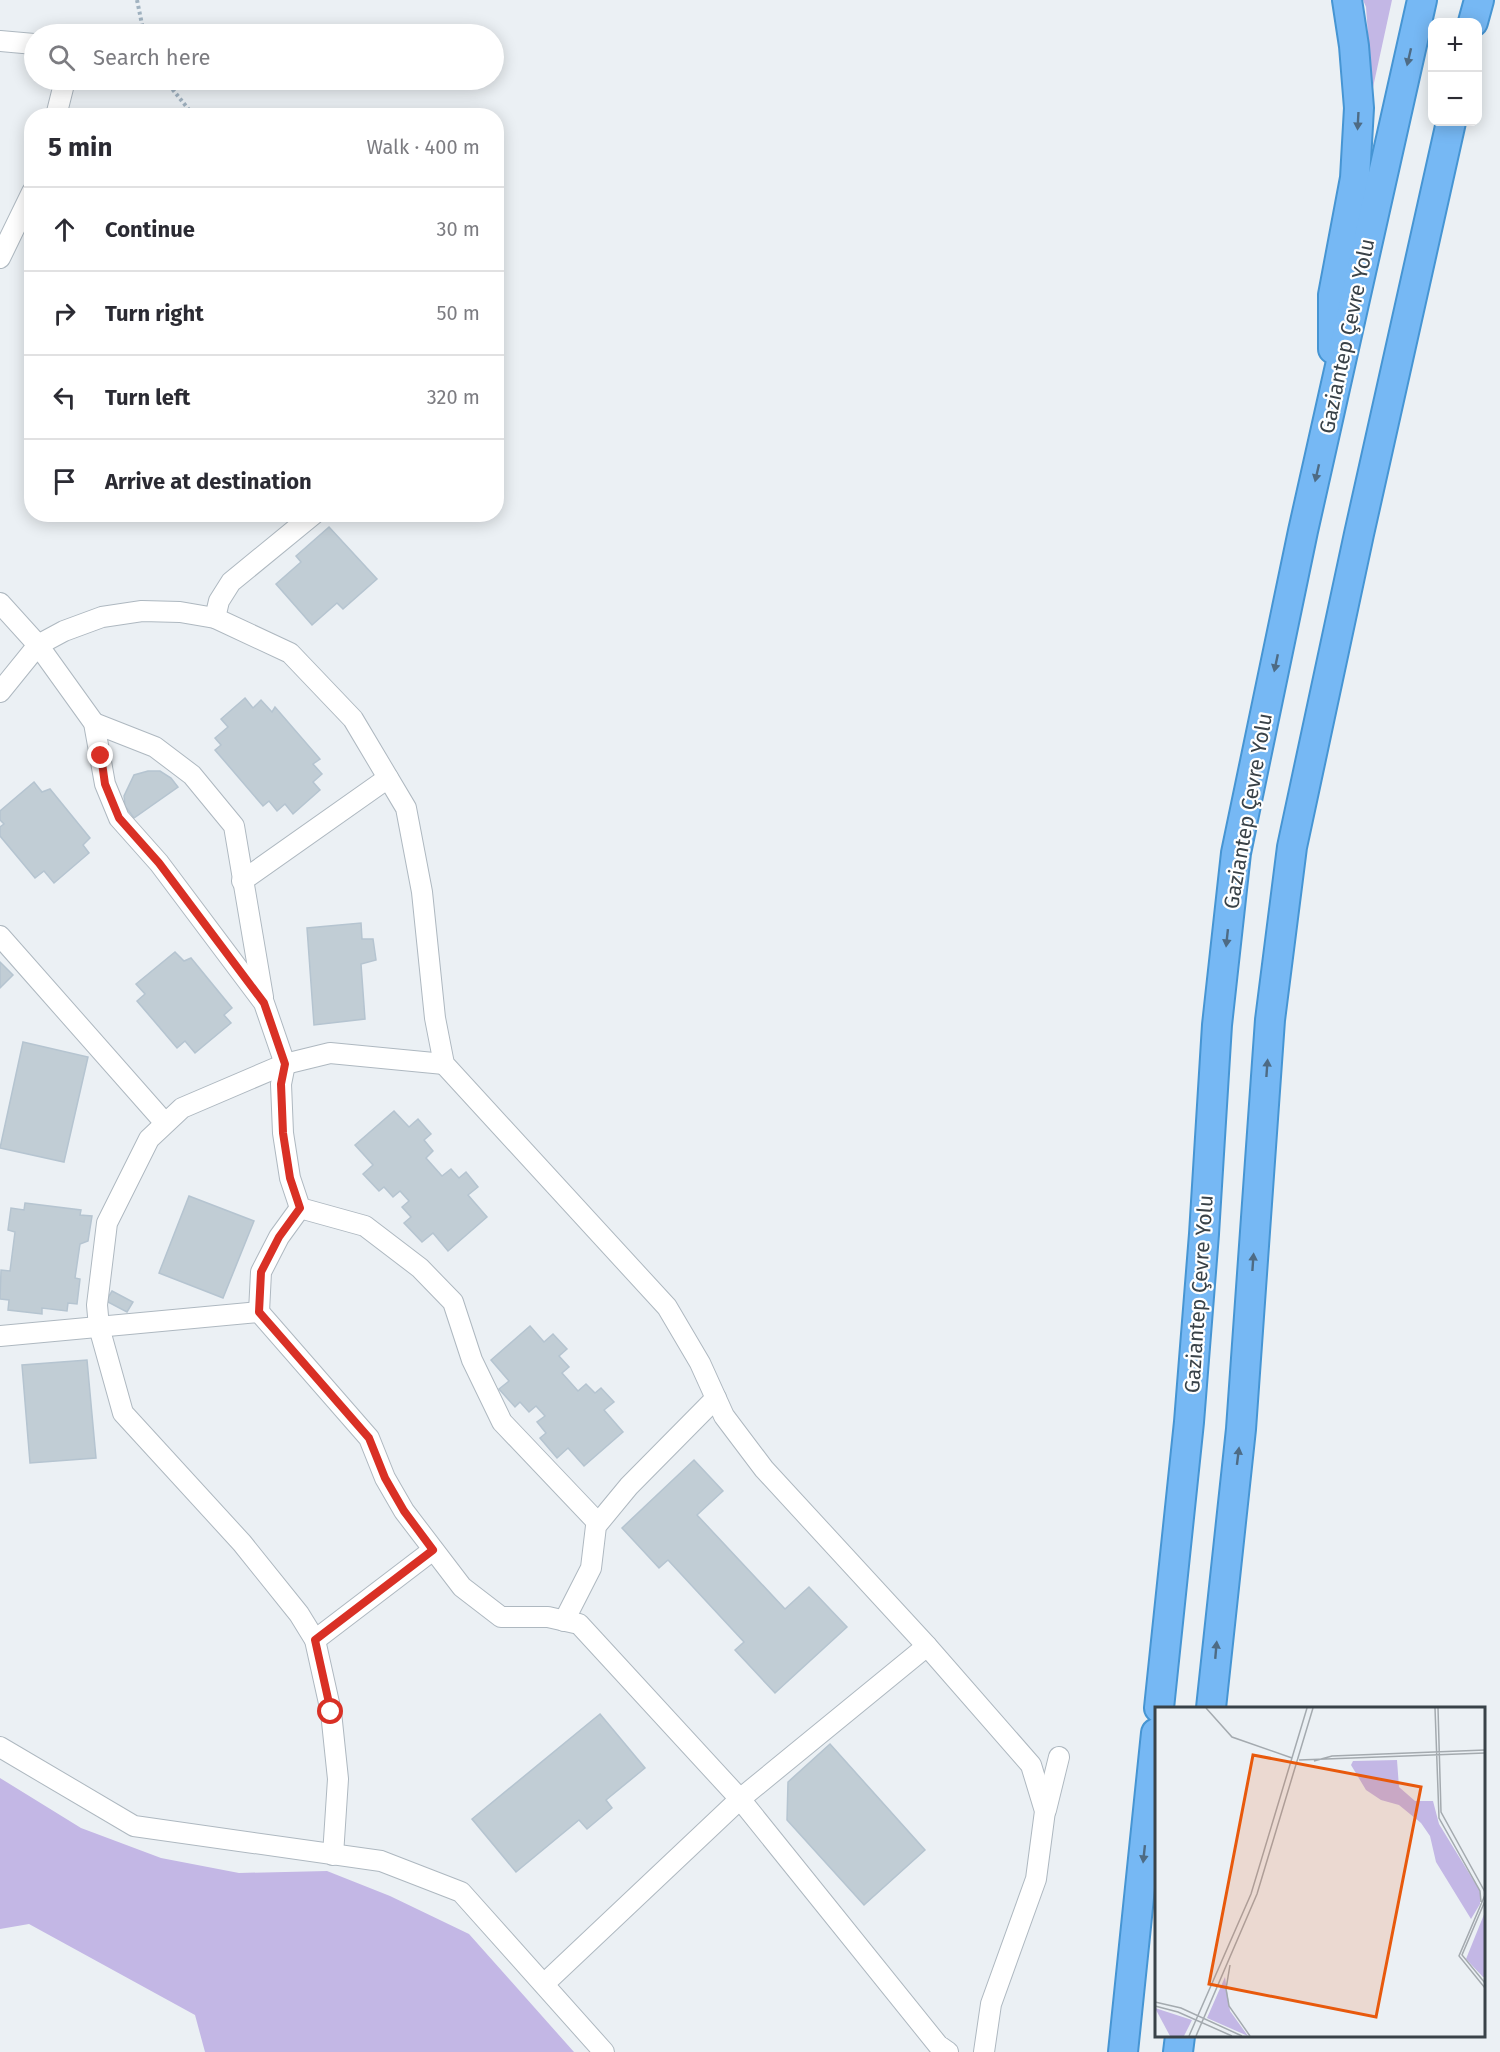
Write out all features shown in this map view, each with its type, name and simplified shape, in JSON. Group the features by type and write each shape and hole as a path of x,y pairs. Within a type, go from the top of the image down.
{"highway":[{"path":"1333,404 1333,295 1355,178 1359,108 1354,46 1347,0"},
{"name":"Gaziantep Çevre Yolu","path":"1159,1707 1190,1422 1217,1025 1236,854 1303,531 1422,0"},
{"path":"1474,18 1479,0"},
{"path":"1210,1707 1241,1429 1270,1020 1292,847 1356,546 1450,126"},
{"path":"1123,2052 1155,1744"},
{"path":"1178,2052 1180,2037"}],"street":[{"path":"0,41 24,43"},
{"path":"58,108 62,90"},
{"path":"0,258 24,208"},
{"path":"215,618 219,602 231,582 304,522"},
{"path":"0,603 38,645 94,723 105,784 119,818 159,863 264,1003"},
{"path":"0,692 38,645 64,631 102,618 132,613 180,612 215,618 290,653 353,719 406,808 422,892 435,1018 444,1064 667,1307 700,1363 724,1416 764,1469 927,1646 1031,1765 1045,1811"},
{"path":"94,723 155,747 192,775 234,826 264,1003 285,1064 281,1084 283,1133 290,1178 300,1208"},
{"path":"242,881 388,778"},
{"path":"0,936 165,1123"},
{"path":"333,1855 338,1779 331,1712 315,1640 299,1614 242,1543 123,1413 99,1327 97,1305 107,1223 149,1139 182,1108 285,1064 330,1053 444,1064"},
{"path":"300,1208 279,1237 261,1272 259,1312 369,1438 385,1478 404,1511 433,1550 462,1587 501,1617 548,1617 579,1624 740,1799 938,2045 948,2052"},
{"path":"300,1208 365,1226 420,1268 453,1302 472,1360 502,1422 598,1523"},
{"path":"0,1336 259,1312"},
{"path":"564,1621 591,1568 598,1523 629,1486 716,1398"},
{"path":"315,1640 433,1550"},
{"path":"544,1984 740,1799 927,1646"},
{"path":"0,1747 134,1826 381,1861 461,1892 604,2052"},
{"path":"984,2052 991,2004 1036,1880 1045,1811 1059,1757"}],"path":[{"path":"137,0 142,24"},
{"path":"173,90 188,108"}],"shaded area":[{"path":"1363,0 1392,0 1372,92 1366,7"},
{"path":"0,1778 81,1828 161,1858 239,1873 327,1871 390,1896 469,1934 574,2052 205,2052 195,2015 29,1924 0,1929"}],"building":[{"path":"329,527 377,579 343,609 337,603 312,625 276,584 301,562 296,556"},
{"path":"245,698 253,708 261,700 272,712 275,707 320,759 313,764 322,774 313,782 320,790 293,814 285,804 277,811 269,801 263,806 215,750 221,745 215,738 228,727 221,719"},
{"path":"148,771 160,771 171,778 178,787 134,818 125,806 124,796 134,775"},
{"path":"34,782 42,792 50,789 90,838 83,845 89,853 54,883 44,871 35,878 0,836 0,827 4,824 0,820 0,811"},
{"path":"361,923 362,939 373,939 376,960 361,964 365,1019 314,1025 307,928"},
{"path":"175,952 184,961 191,958 232,1008 224,1015 231,1023 195,1053 185,1041 177,1048 137,1001 145,994 136,984"},
{"path":"0,962 13,975 0,988"},
{"path":"23,1042 88,1057 64,1162 0,1148"},
{"path":"394,1111 409,1127 418,1119 431,1134 424,1140 433,1151 426,1158 442,1176 451,1169 459,1178 466,1172 478,1187 468,1195 487,1217 448,1251 433,1233 422,1242 404,1223 411,1217 402,1207 409,1201 400,1191 393,1197 384,1187 379,1191 363,1174 373,1165 355,1145"},
{"path":"189,1196 254,1221 223,1298 159,1273"},
{"path":"25,1203 81,1210 80,1215 92,1216 88,1241 80,1244 75,1278 80,1279 77,1304 68,1303 67,1311 42,1308 42,1314 8,1310 9,1300 0,1299 1,1270 10,1271 15,1232 8,1230 11,1208 24,1210"},
{"path":"112,1291 133,1302 127,1312 106,1301"},
{"path":"530,1326 544,1342 553,1334 567,1349 559,1356 569,1367 562,1373 578,1391 586,1384 595,1393 601,1388 614,1402 604,1410 623,1432 584,1466 568,1448 557,1458 540,1438 546,1433 537,1422 545,1416 536,1406 529,1412 520,1402 515,1407 499,1389 509,1381 491,1360"},
{"path":"87,1360 96,1458 30,1463 22,1365"},
{"path":"694,1460 723,1491 697,1515 785,1609 809,1587 847,1627 775,1693 735,1650 744,1642 668,1560 659,1568 622,1528"},
{"path":"600,1714 645,1768 606,1800 612,1808 587,1829 579,1820 516,1872 472,1819"},
{"path":"830,1744 925,1850 864,1905 787,1820 788,1782"}],"route":[{"path":"101,756 105,784 119,818 159,863 264,1003 285,1064 281,1084 283,1133 290,1178 300,1208 279,1237 261,1272 259,1312 369,1438 385,1478 404,1511 433,1550 315,1640 331,1712"}]}
